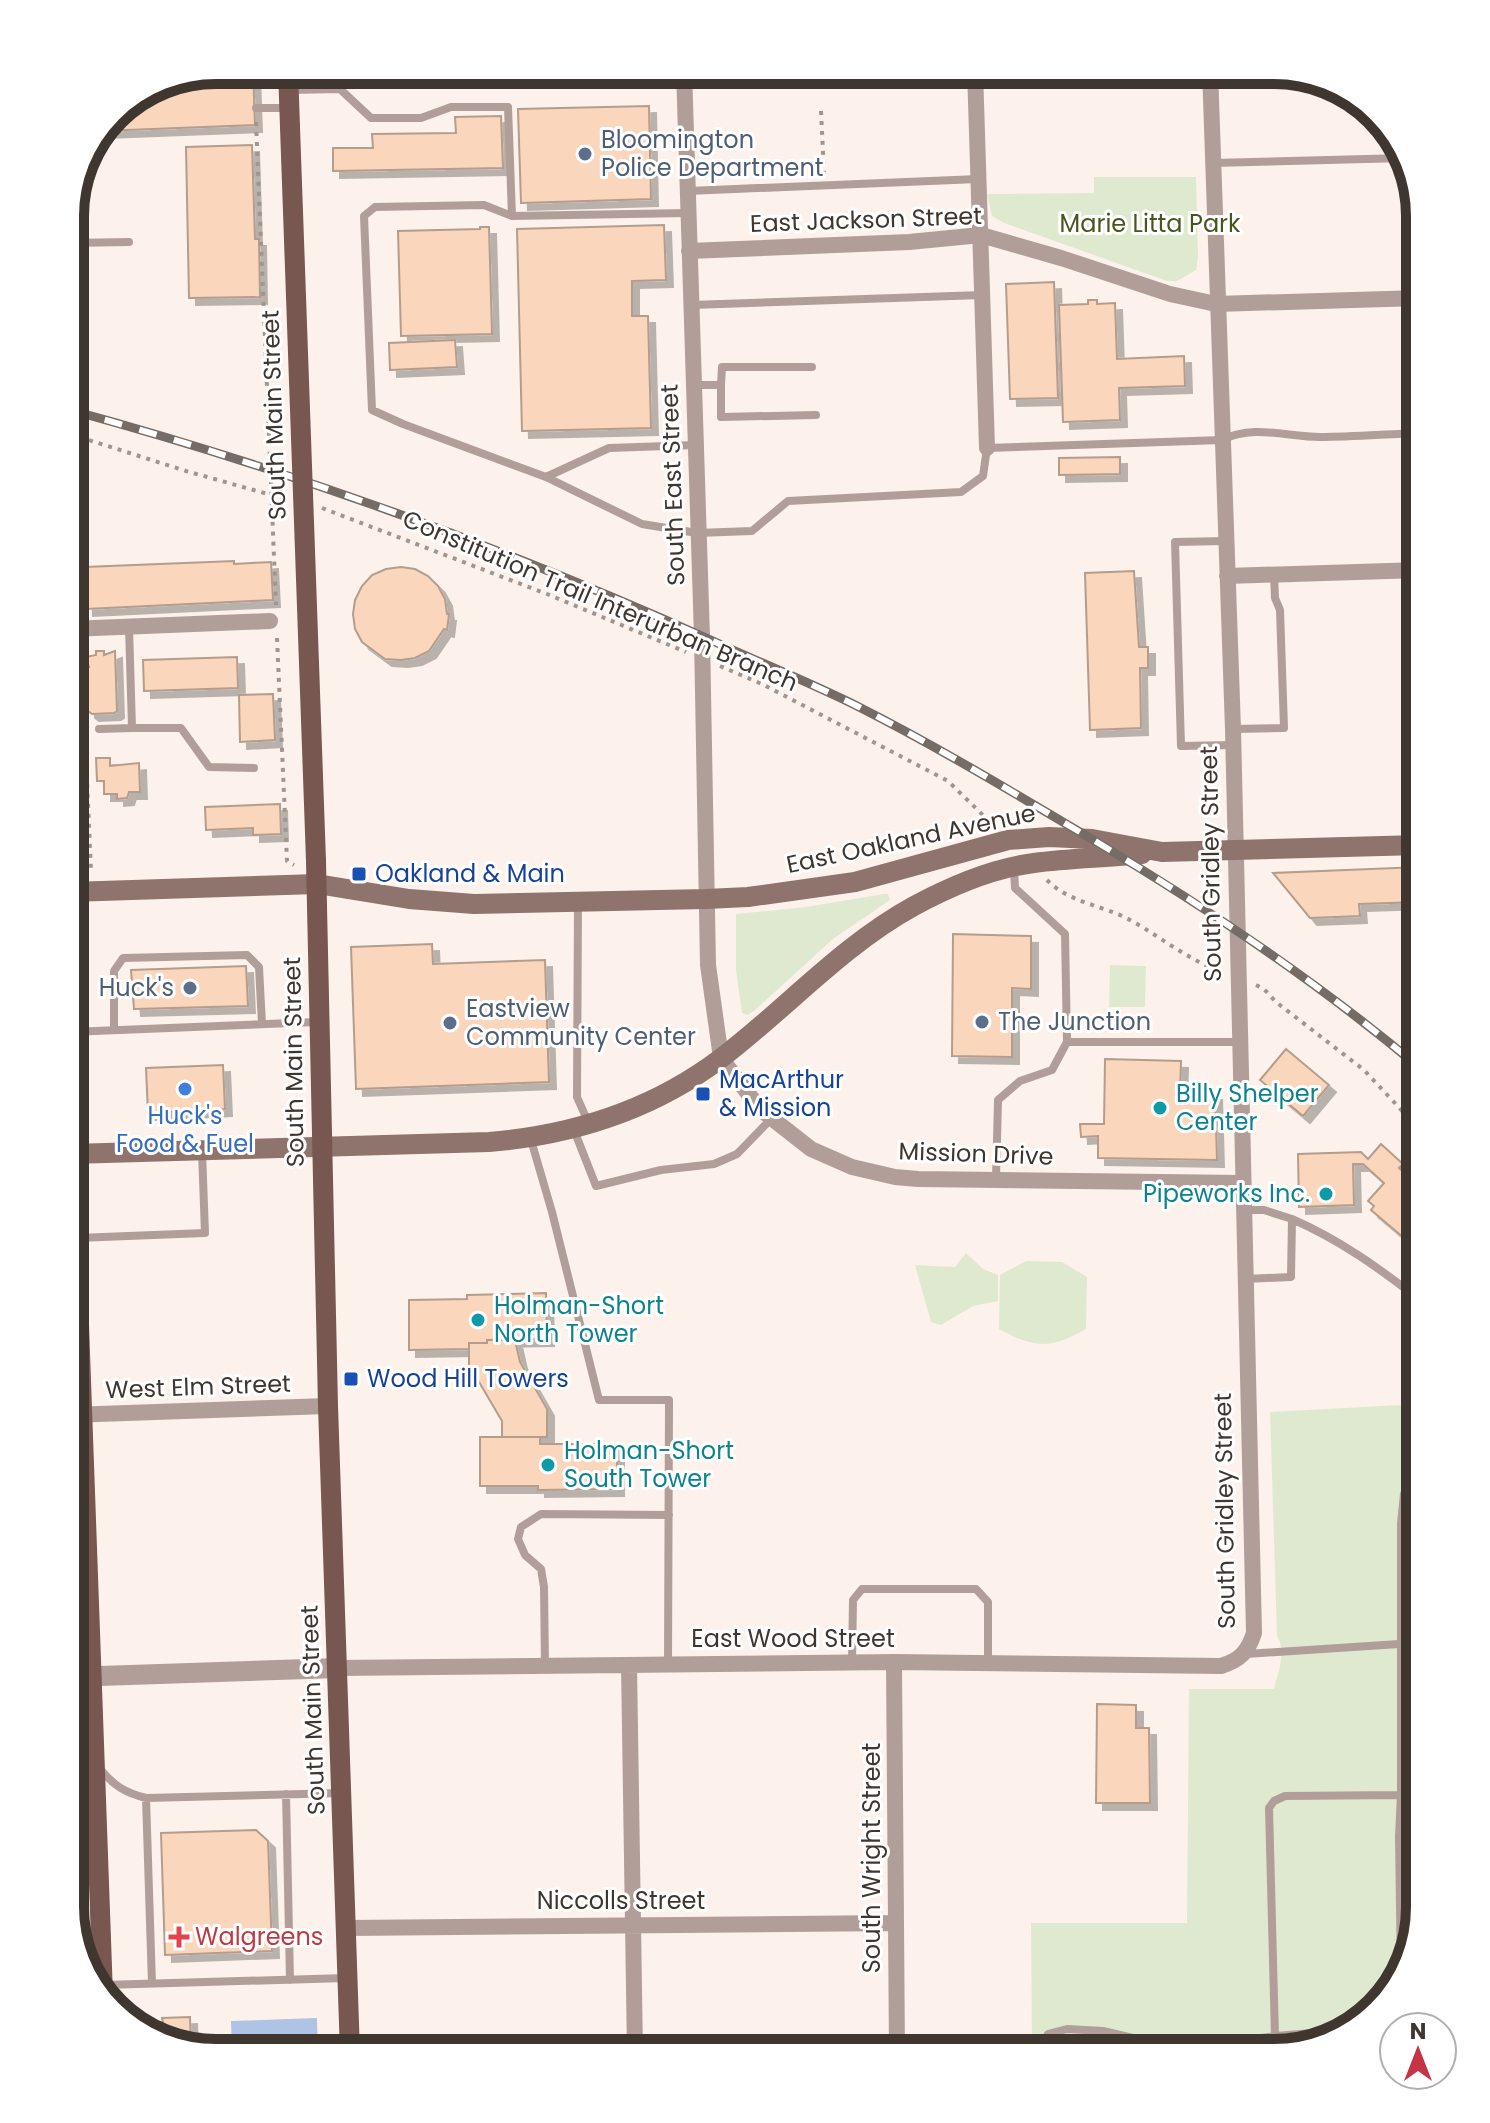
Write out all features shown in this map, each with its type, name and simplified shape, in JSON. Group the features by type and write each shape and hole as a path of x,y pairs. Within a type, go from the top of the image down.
{"main road":[{"name":"South Main Street","path":"289,99 317,884 328,1406 350,2039"},
{"name":"East Oakland Avenue","path":"84,892 317,884 409,899 474,904 706,899 748,897 855,882 1008,840 1049,837 1092,839 1162,852 1406,845"},
{"path":"84,1154 489,1142 530,1139 582,1127 617,1116 668,1091 721,1058 856,943 885,923 946,890 1022,865 1162,852"},
{"path":"84,1699 95,1763 102,1974"}],"street":[{"name":"South East Street","path":"684,84 703,659 706,899"},
{"path":"976,84 987,448"},
{"name":"South Gridley Street","path":"1210,84 1233,737 1254,1633 1245,1654"},
{"name":"East Jackson Street","path":"689,251 909,242 981,235 1170,294 1216,304 1406,298"},
{"path":"1227,576 1406,570"},
{"path":"84,629 275,622"},
{"name":"Mission Drive","path":"706,899 708,965 721,1058 746,1093 771,1119 811,1149 873,1173 918,1179 1242,1183"},
{"name":"West Elm Street","path":"84,1415 328,1406"},
{"name":"East Wood Street","path":"338,1668 894,1662 1221,1666 1235,1662 1245,1654"},
{"name":"South Wright Street","path":"894,1662 897,2039"},
{"path":"629,1665 635,2039"},
{"path":"84,1676 338,1668"},
{"name":"Niccolls Street","path":"347,1928 896,1923"}],"lane":[{"path":"256,108 340,89 371,118 421,118 451,107 508,107 512,216"},
{"path":"1212,163 1392,158"},
{"path":"688,191 979,179"},
{"path":"688,213 512,216 484,205 375,207 364,216 372,410 546,477 642,524 697,533 752,531 788,501 961,492 983,476 987,448 1222,440 1237,432 1316,437 1406,434"},
{"path":"84,243 129,242"},
{"path":"691,305 983,295"},
{"path":"812,367 722,367 721,417 816,415"},
{"path":"694,385 721,385"},
{"path":"546,477 609,448 696,445"},
{"path":"1226,541 1175,542 1181,746 1284,728 1280,610 1275,598 1274,575"},
{"path":"129,627 132,728"},
{"path":"99,729 181,728 209,767 254,768"},
{"path":"996,1180 998,1100 1020,1081 1052,1070 1067,1042 1065,934 1015,888 1022,865"},
{"path":"578,901 577,1097 596,1186 661,1170 714,1164 737,1154 771,1119"},
{"path":"114,1030 114,971 123,958 247,955 259,967 262,1024"},
{"path":"84,1031 319,1022"},
{"path":"1067,1042 1239,1042"},
{"path":"530,1139 552,1212 599,1400 669,1400 668,1664"},
{"path":"84,1230 205,1233 202,1150"},
{"path":"1243,1210 1264,1210 1325,1234 1371,1262 1406,1289"},
{"path":"1245,1279 1291,1277 1292,1219"},
{"path":"1401,1941 1399,1644 1402,1508 1406,1492"},
{"path":"545,1666 541,1569 525,1555 518,1539 521,1527 541,1514 669,1515"},
{"path":"852,1663 853,1600 862,1589 976,1589 988,1602 988,1663"},
{"path":"1245,1654 1399,1644"},
{"path":"95,1763 113,1785 146,1798 342,1793"},
{"path":"286,1794 290,1980"},
{"path":"1275,2036 1269,1808 1274,1801 1285,1796 1406,1795"},
{"path":"146,1798 152,1984"},
{"path":"113,1989 152,1984 348,1978"},
{"path":"1045,2039 1048,2034 1067,2029 1103,2031 1134,2039"},
{"path":"1256,2039 1311,2033"}],"path":[{"path":"256,108 287,861 296,867"},
{"path":"821,111 825,186"},
{"path":"84,438 186,471 285,498"},
{"name":"Constitution Trail Interurban Branch","path":"313,506 547,594 762,684 948,781 1008,840"},
{"path":"84,751 92,873"},
{"path":"1022,865 1058,891 1128,918 1202,965 1264,989 1276,1002 1364,1070 1406,1115"}],"green space":[{"name":"Marie Litta Park","path":"1094,177 1196,177 1196,270 1177,281 1167,281 992,216 987,194 1094,193"},
{"path":"888,894 890,900 833,939 754,1011 748,1015 742,1013 736,970 736,914 806,907"},
{"path":"1110,965 1146,966 1145,1007 1109,1007"},
{"path":"966,1253 983,1269 998,1275 998,1301 973,1306 941,1325 931,1322 915,1265 955,1267"},
{"path":"1026,1261 1062,1262 1087,1277 1086,1329 1063,1340 1043,1344 1023,1340 999,1329 1000,1275"},
{"path":"1406,1405 1406,1907 1396,1957 1379,1987 1354,2012 1324,2029 1291,2038 1032,2039 1031,1923 1187,1923 1189,1689 1274,1689 1282,1655 1277,1636 1270,1412"}],"water":[{"path":"317,2018 318,2039 232,2039 231,2021"}],"building":[{"path":"216,84 254,84 255,125 116,130 143,106 166,94"},
{"name":"Bloomington Police Department","path":"649,106 651,199 521,203 518,109"},
{"path":"501,116 503,168 333,171 333,148 373,148 372,134 456,133 455,117"},
{"path":"252,145 260,297 189,298 186,147"},
{"path":"664,225 666,280 632,281 632,316 648,316 651,428 522,431 517,229"},
{"path":"489,227 492,334 401,336 398,231"},
{"path":"1054,282 1058,398 1010,399 1006,284"},
{"path":"1088,300 1097,300 1097,304 1115,303 1117,359 1184,356 1185,386 1119,388 1120,420 1063,422 1059,305 1088,304"},
{"path":"455,340 457,367 390,370 389,343"},
{"path":"1120,457 1120,474 1059,475 1059,458"},
{"path":"234,561 234,564 271,562 273,600 86,609 85,567"},
{"path":"401,567 415,569 438,586 449,614 447,630 444,629 429,651 415,658 385,659 362,642 355,629 355,600 372,575"},
{"path":"1134,571 1139,647 1148,647 1148,668 1140,668 1141,728 1090,730 1085,573"},
{"path":"96,651 104,651 104,655 115,651 117,711 114,713 92,714 88,711 89,667 86,657 96,655"},
{"path":"237,657 238,688 144,691 143,660"},
{"path":"273,694 275,740 240,742 239,695"},
{"path":"96,758 110,758 110,766 139,763 140,792 129,792 127,798 117,799 117,794 104,794 104,781 97,781"},
{"path":"280,804 281,834 253,835 253,828 206,830 205,807"},
{"path":"1406,868 1406,902 1359,904 1360,916 1310,918 1273,873"},
{"name":"The Junction","path":"953,934 1031,936 1031,989 1012,988 1012,1057 952,1056"},
{"name":"Eastview Community Center","path":"432,944 433,964 545,960 549,1082 356,1089 351,947"},
{"name":"Huck's","path":"246,966 248,1006 134,1009 131,970"},
{"path":"1286,1049 1329,1085 1303,1116 1260,1080"},
{"name":"Billy Shelper Center","path":"1105,1059 1181,1061 1180,1093 1215,1093 1217,1160 1098,1158 1098,1136 1081,1137 1080,1124 1104,1124"},
{"name":"Huck's Food & Fuel","path":"223,1065 225,1109 148,1113 146,1068"},
{"name":"Pipeworks Inc.","path":"1381,1144 1403,1164 1399,1168 1406,1174 1406,1240 1371,1210 1374,1206 1368,1201 1384,1183 1363,1164 1353,1164 1354,1205 1299,1207 1298,1154 1361,1152 1368,1159"},
{"name":"Holman-Short North Tower","path":"546,1293 547,1339 487,1340 487,1343 469,1343 469,1349 409,1350 409,1300"},
{"path":"487,1340 515,1340 520,1362 547,1409 547,1437 502,1437 502,1421 469,1365 469,1343 487,1343"},
{"name":"Holman-Short South Tower","path":"480,1437 540,1437 540,1444 617,1444 617,1489 538,1490 538,1486 480,1486"},
{"path":"1097,1704 1136,1705 1136,1728 1149,1728 1150,1803 1096,1803"},
{"name":"Walgreens","path":"256,1830 268,1841 272,1951 165,1955 161,1833"},
{"path":"190,2017 191,2036 154,2023 163,2022 162,2018"}],"railway":[{"path":"84,414 234,458 477,543 635,607 841,698 976,771 1175,891 1301,975 1406,1057"}],"place":[{"name":"Bloomington Police Department","path":"585,154"},
{"name":"Oakland & Main","path":"359,874"},
{"name":"Huck's","path":"190,988"},
{"name":"The Junction","path":"982,1022"},
{"name":"Eastview Community Center","path":"450,1023"},
{"name":"Huck's Food & Fuel","path":"185,1089"},
{"name":"MacArthur & Mission","path":"703,1094"},
{"name":"Billy Shelper Center","path":"1160,1108"},
{"name":"Pipeworks Inc.","path":"1326,1194"},
{"name":"Holman-Short North Tower","path":"478,1320"},
{"name":"Wood Hill Towers","path":"351,1379"},
{"name":"Holman-Short South Tower","path":"548,1465"},
{"name":"Walgreens","path":"179,1937"}]}
